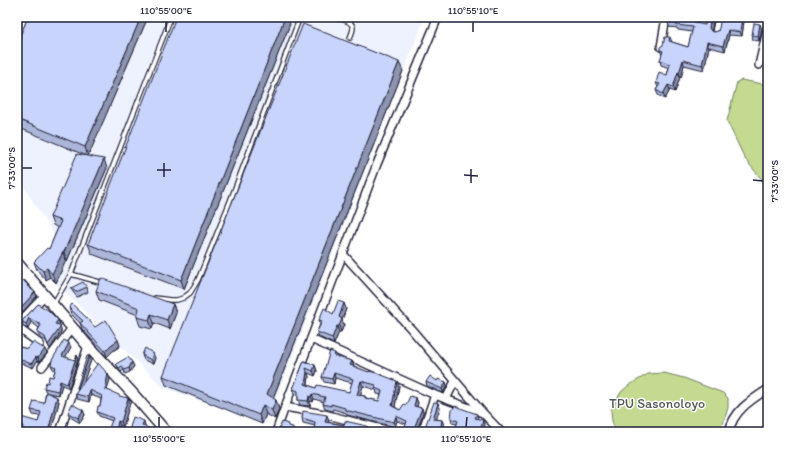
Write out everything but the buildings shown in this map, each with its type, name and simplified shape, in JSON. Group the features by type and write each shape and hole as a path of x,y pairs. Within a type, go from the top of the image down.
{"main road":[{"path":"17,263 72,328 166,432"}],"street":[{"path":"276,432 377,164 438,17"},
{"path":"661,47 666,17"},
{"path":"716,32 719,17"},
{"path":"759,65 768,26"},
{"path":"343,254 501,432"},
{"path":"17,284 26,274"},
{"path":"40,344 17,326 45,295"},
{"path":"42,367 72,328"},
{"path":"311,339 434,395 482,412"},
{"path":"60,432 88,346"},
{"path":"446,399 455,381"},
{"path":"729,432 735,415 768,389"},
{"path":"422,432 434,395"},
{"path":"285,407 324,414 369,429 394,432"}],"lane":[{"path":"53,304 71,274 171,17"},
{"path":"150,297 170,300 183,298 190,293 198,280 229,204 300,17"},
{"path":"336,17 352,24 353,27 350,38"},
{"path":"71,274 108,284"}],"shaded area":[{"path":"27,17 425,17 266,424 164,388 46,274 61,246 17,176 17,43"}],"green space":[{"path":"741,80 768,85 768,187 745,159 727,121 737,82"},
{"name":"TPU Sasonoloyo","path":"664,373 684,378 723,393 728,398 728,408 723,424 715,432 616,432 612,421 611,410 621,392 629,385 648,374"}]}
